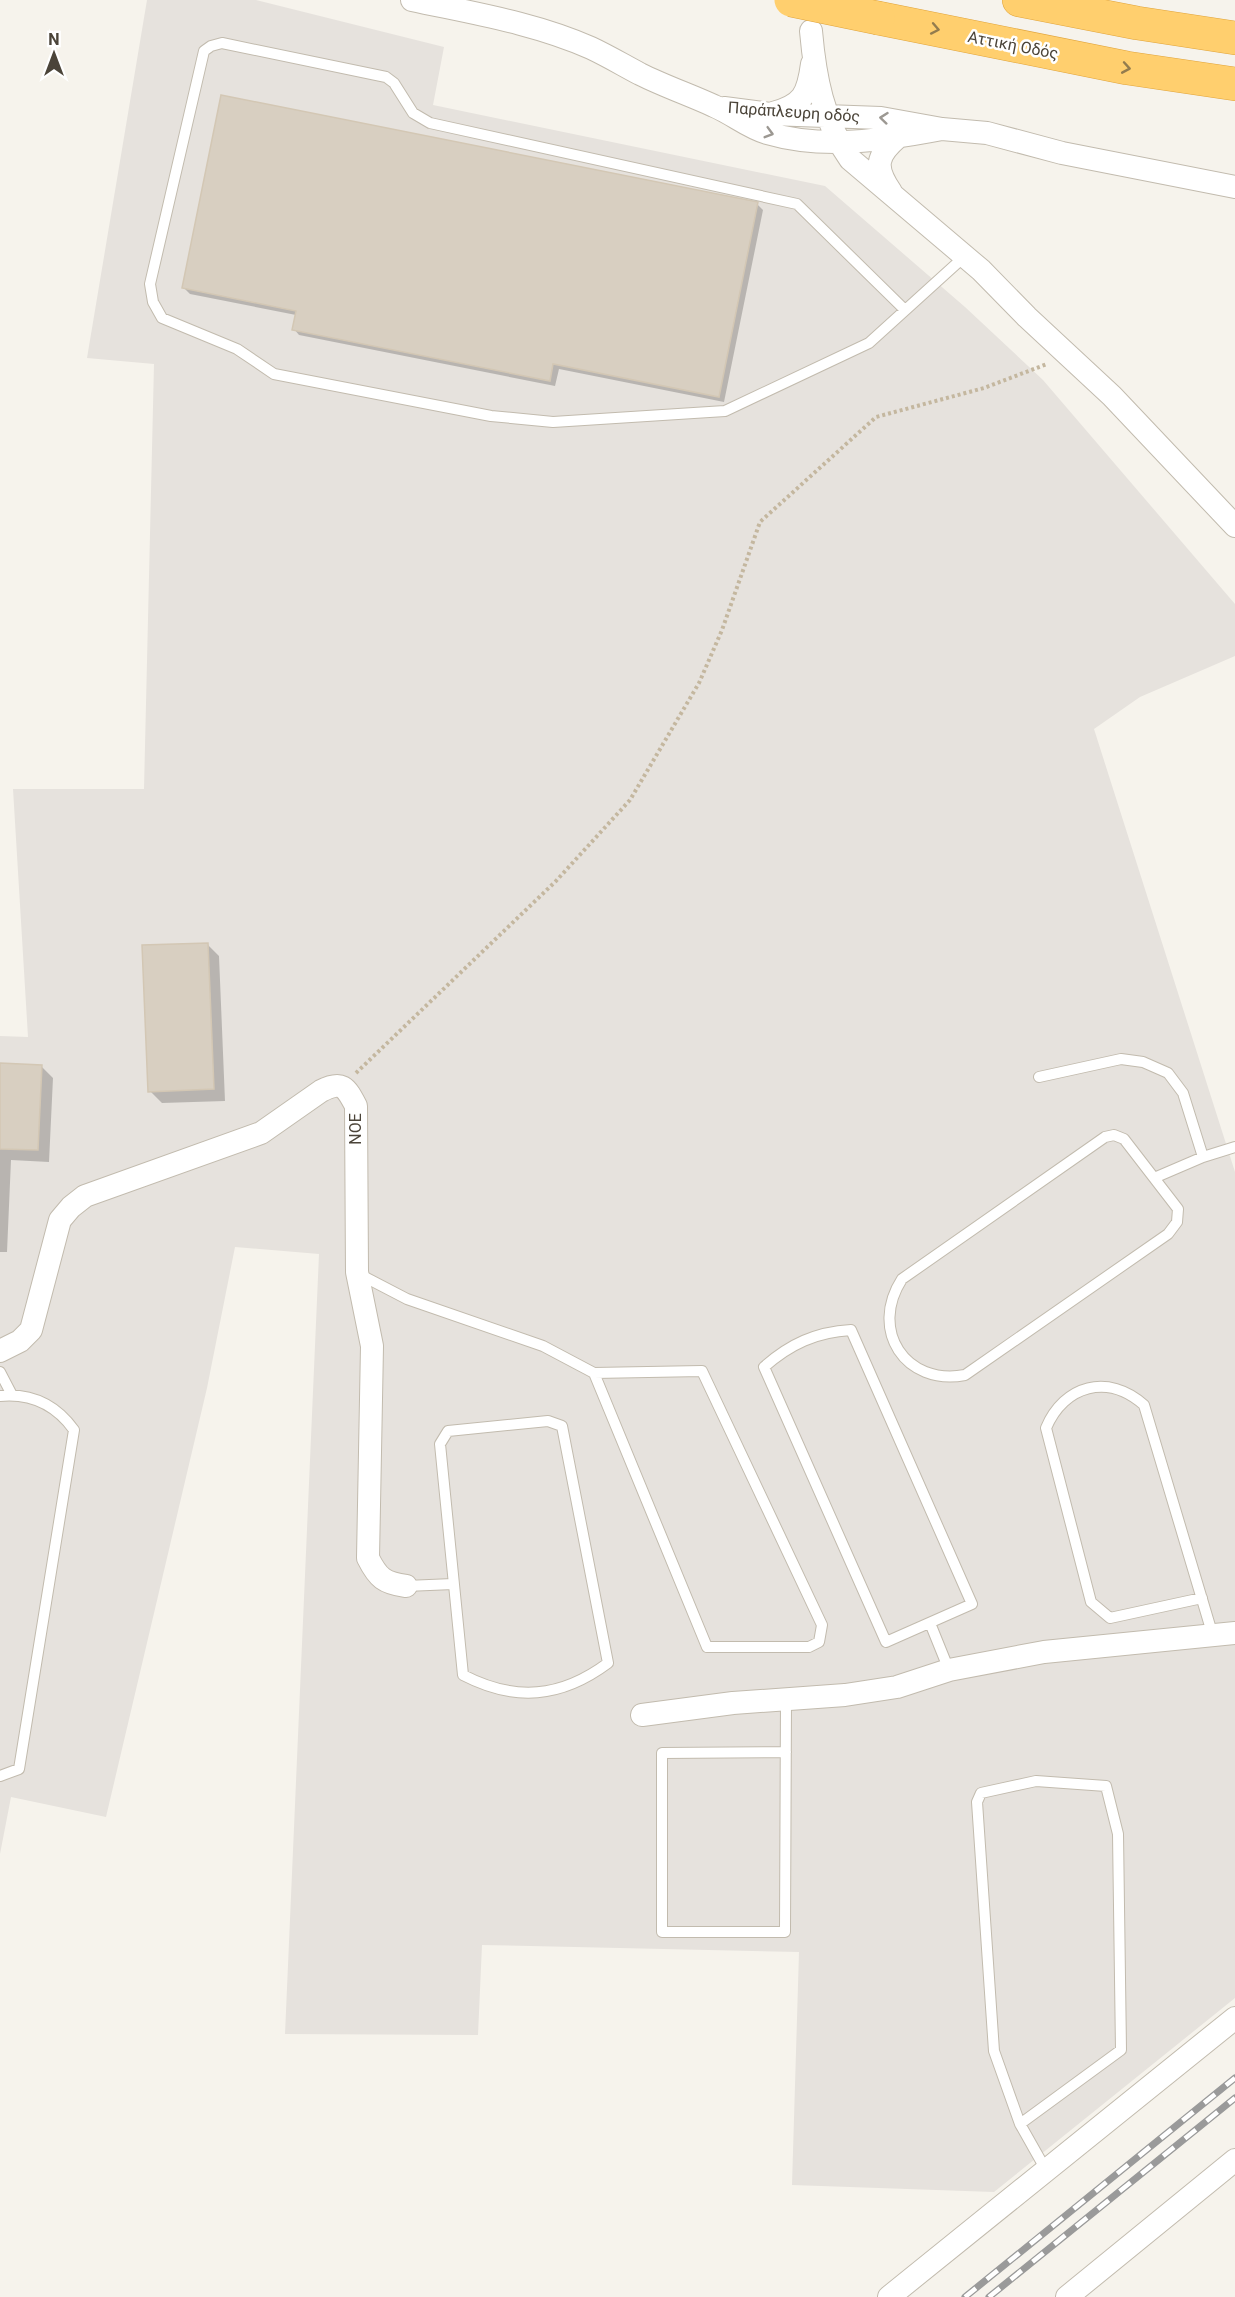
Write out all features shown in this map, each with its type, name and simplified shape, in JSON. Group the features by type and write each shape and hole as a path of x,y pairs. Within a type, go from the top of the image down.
{"highway":[{"name":"Αττική Οδός","path":"791,0 1127,68 1235,84"},
{"path":"1019,0 1137,23 1235,38"}],"street":[{"path":"412,0 548,31 592,48 667,87 717,107"},
{"path":"810,31 813,57 826,115 839,143 850,159 964,256 1112,396 1235,526"},
{"path":"770,114 791,108 803,97 810,80 813,57"},
{"name":"Παράπλευρη οδός","path":"717,107 770,114 891,119 942,129"},
{"name":"Παράπλευρη οδός","path":"717,107 741,122 766,133 815,142 839,143 898,137 942,129"},
{"path":"942,129 987,133 1062,153 1235,187"},
{"path":"894,195 885,182 879,159 884,149 898,137"},
{"path":"0,1351 20,1341 31,1330 60,1220 85,1196 261,1133 309,1101 321,1090 331,1085 342,1086"},
{"name":"NOE","path":"342,1086 348,1090 356,1106 357,1272 372,1346 368,1558 375,1572 389,1583 406,1586"},
{"path":"642,1714 733,1703 845,1695 897,1687 950,1670 1044,1652 1224,1634"},
{"path":"889,2297 1235,2018"},
{"path":"1067,2297 1235,2160"}],"lane":[{"path":"905,310 797,204 430,123 413,113 394,83 386,77 222,43 204,51 150,284 153,302 162,318 237,349 274,374 491,416 553,422 725,411 869,343 964,256"},
{"path":"1039,1077 1121,1059 1143,1062 1167,1073 1183,1093 1203,1157"},
{"path":"1114,1135 1124,1138 1154,1178 1178,1209 1177,1222 1168,1234 1130,1261 965,1375 954,1377 931,1375 910,1364 901,1354 892,1336 888,1316 894,1290 902,1279 1104,1137 1114,1135"},
{"path":"1154,1178 1203,1157 1235,1147"},
{"path":"357,1272 407,1299 543,1346 594,1373 702,1371 822,1625 819,1642 809,1647 707,1647 594,1373"},
{"path":"851,1330 972,1604 930,1623 886,1642 764,1367 791,1346 806,1338 828,1332 851,1330"},
{"path":"0,1372 12,1395"},
{"path":"1202,1598 1110,1618 1091,1602 1046,1428 1057,1407 1066,1398 1089,1388 1113,1388 1135,1397 1144,1405 1202,1598 1224,1634"},
{"path":"0,1396 25,1396 48,1405 58,1412 74,1430 19,1769 0,1776"},
{"path":"548,1421 562,1426 608,1663 578,1682 545,1692 511,1692 478,1683 463,1675 453,1584 440,1444 448,1431 548,1421"},
{"path":"406,1586 453,1584"},
{"path":"930,1623 950,1670"},
{"path":"786,1700 786,1752 785,1932 662,1932 662,1753 786,1752"},
{"path":"1020,2124 1121,2050 1118,1834 1106,1786 1036,1781 981,1792 977,1802 994,2051 1020,2124 1046,2170"}],"path":[{"path":"342,1086 556,881 630,800 699,683 722,630 760,522 876,417 984,388 1070,356"}],"shaded area":[{"path":"147,0 256,0 444,47 433,105 825,186 965,307 1043,380 1235,604 1235,656 1140,697 1094,729 1235,1172 1235,1998 994,2192 792,2185 799,1952 482,1945 478,2035 285,2034 319,1254 235,1247 207,1388 106,1817 11,1797 0,1854 0,1036 28,1037 13,789 144,789 154,364 87,358"}],"building":[{"path":"221,95 758,202 719,397 553,364 550,381 292,330 296,311 182,288"},
{"path":"208,943 214,1089 148,1092 142,945"},
{"path":"0,1063 42,1065 38,1150 0,1149"}],"railway":[{"path":"965,2297 1235,2078"},
{"path":"989,2297 1235,2098"}]}
